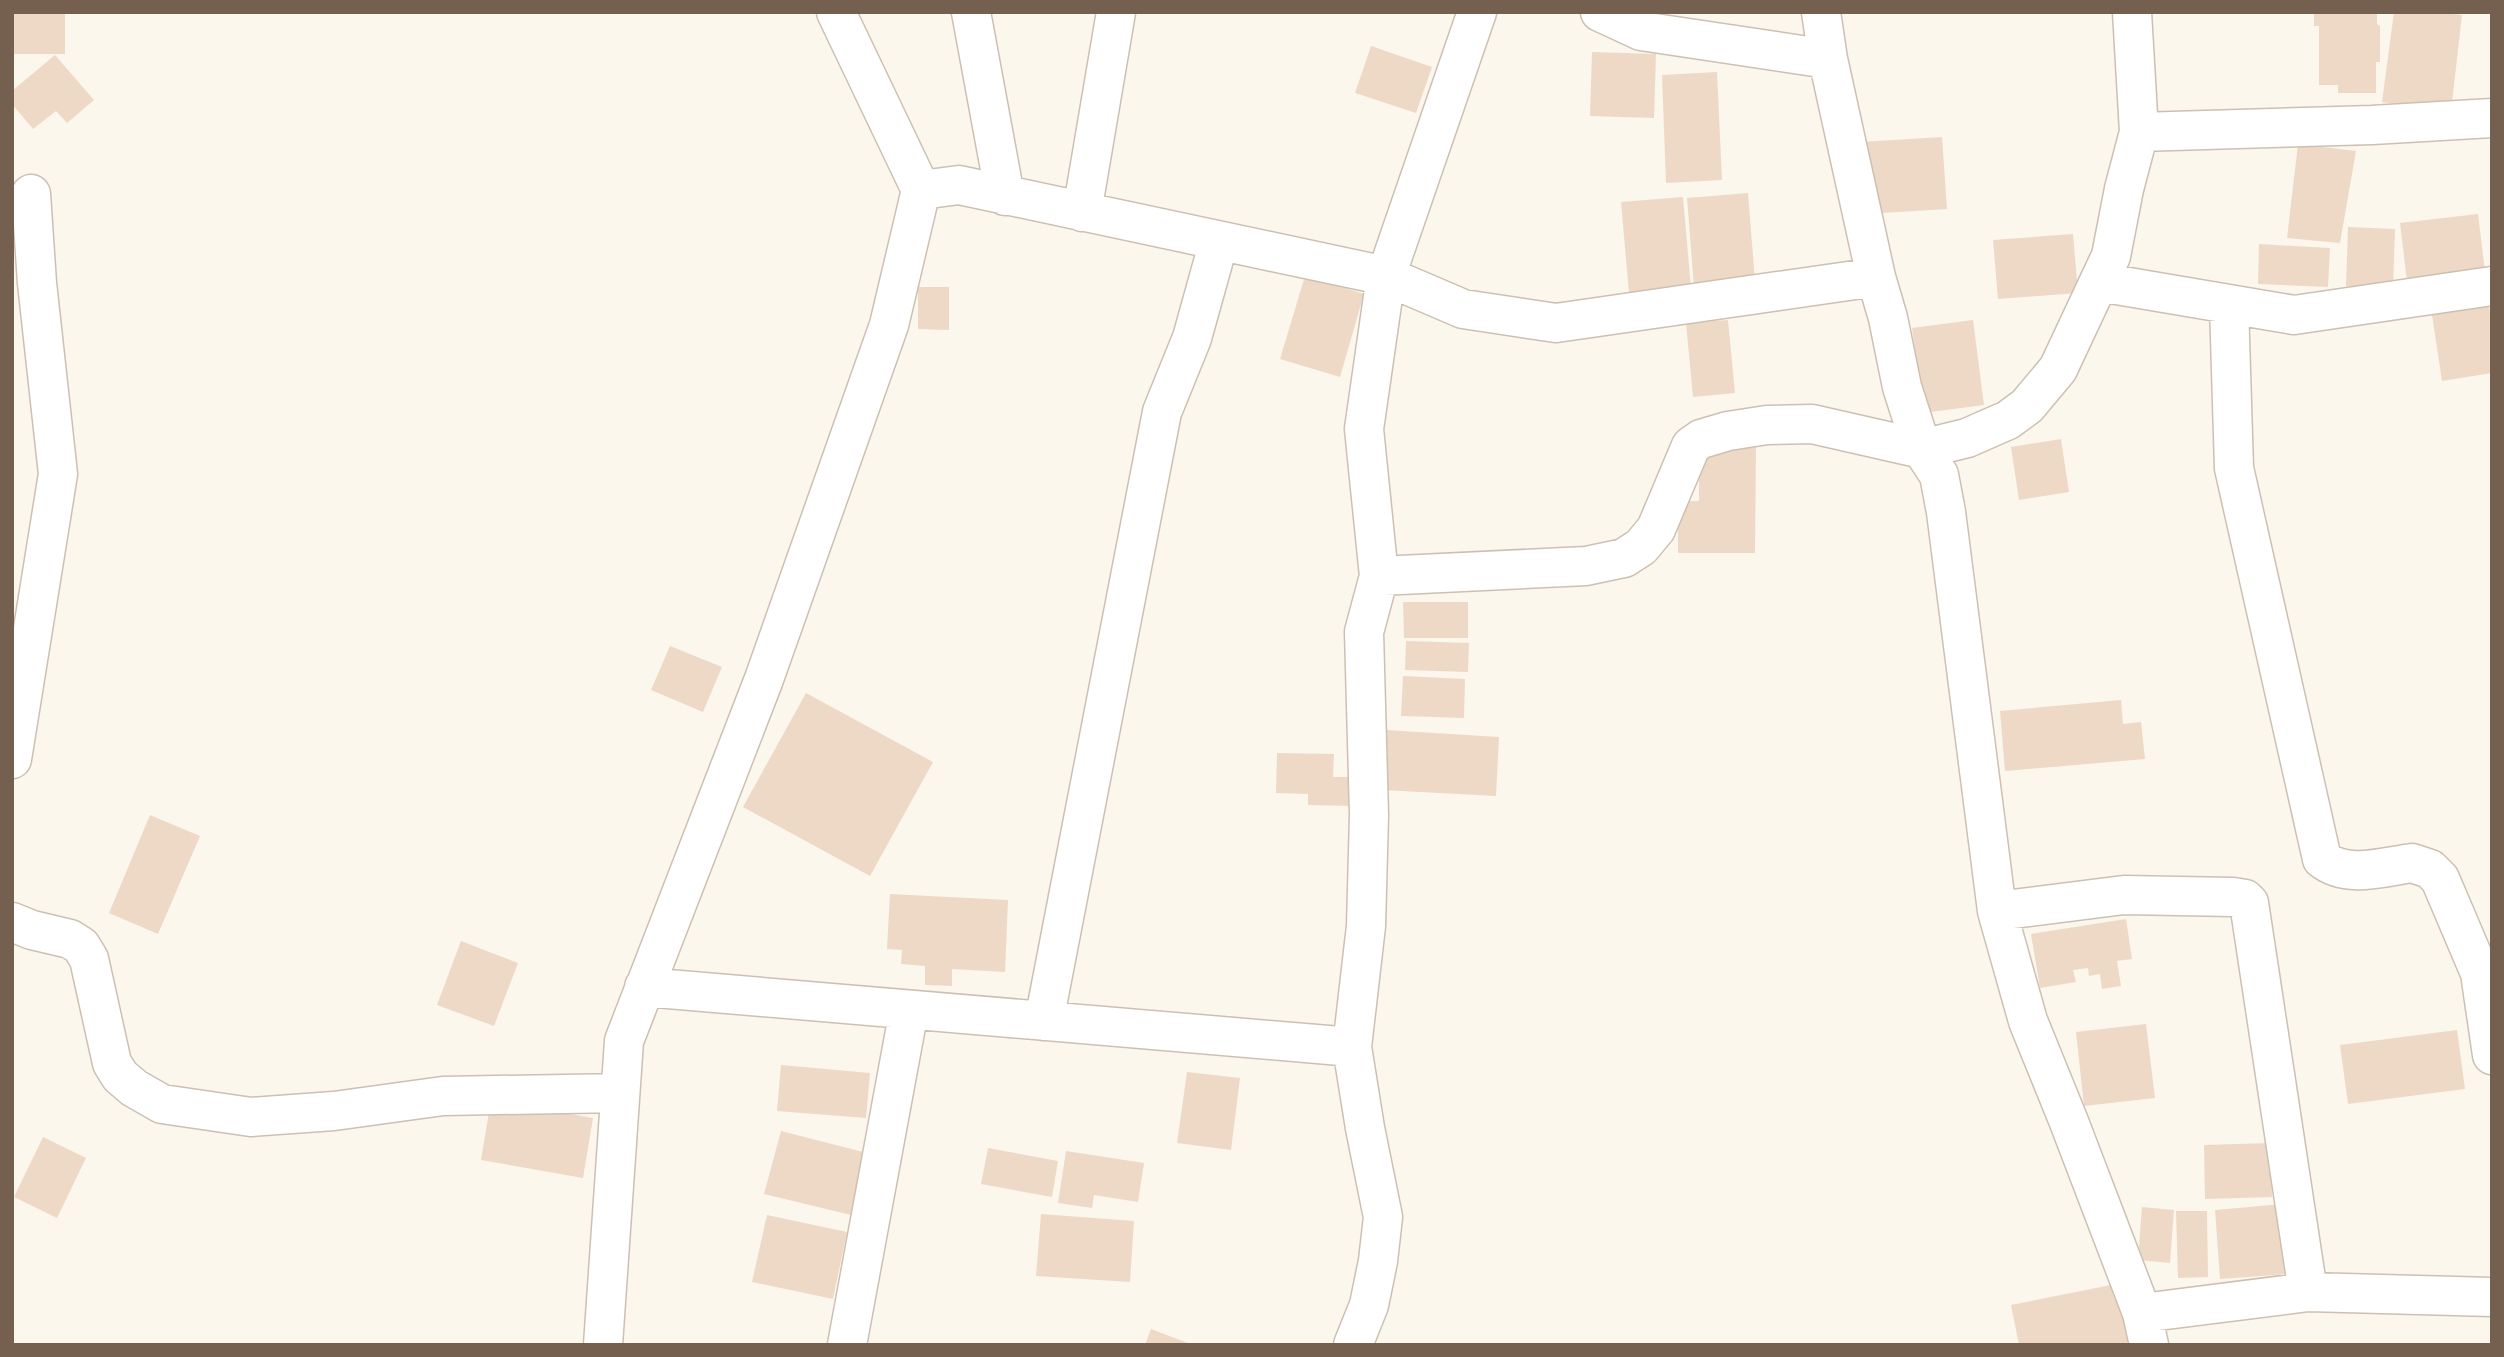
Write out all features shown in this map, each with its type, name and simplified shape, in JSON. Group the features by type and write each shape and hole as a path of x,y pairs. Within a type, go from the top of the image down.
{"street":[{"path":"603,1345 624,1041 764,679 884,338 921,190 836,12"},
{"path":"971,12 1004,196"},
{"path":"1082,212 1116,12"},
{"path":"1353,1345 1369,1306 1383,1217 1352,1047 1366,926 1369,815 1364,632 1379,576 1364,429 1386,276 1477,12"},
{"path":"1600,12 1641,31 1828,59"},
{"path":"1821,12 1828,59 1902,387 1922,449 1939,475 1997,911 2028,1021 2069,1122 2146,1329 2308,1292 2492,1297"},
{"path":"1379,576 1586,566 1624,558 1641,547 1657,529 1690,446 1701,439 1768,425 1812,424 1922,449 1967,438 2008,420 2027,406 2057,369 2111,256 2124,189 2140,131 2132,12"},
{"path":"2140,131 2492,118"},
{"path":"921,190 959,185 1386,276 1463,309 1556,323 1876,277"},
{"path":"12,759 58,474 37,283 31,194"},
{"path":"1044,1021 1162,412 1192,338 1219,241"},
{"path":"2099,282 2294,315 2492,286"},
{"path":"2229,304 2234,468 2322,859 2342,870 2353,871 2412,863 2422,865 2440,879 2480,973 2492,1055"},
{"path":"1997,911 2123,895 2233,897 2245,899 2249,903 2308,1292"},
{"path":"12,922 70,939 81,946 89,959 112,1063 120,1076 134,1088 162,1104 251,1117 334,1111 443,1096 620,1093"},
{"path":"644,987 1352,1047"},
{"path":"847,1345 909,1010"}],"building":[{"path":"12,12 65,12 65,54 12,54"},
{"path":"2314,12 2377,12 2377,24 2380,26 2380,62 2376,62 2376,93 2338,93 2338,85 2319,85 2319,26 2314,26"},
{"path":"2394,12 2462,15 2451,111 2382,102"},
{"path":"1371,46 1432,67 1416,113 1355,93"},
{"path":"1592,52 1656,54 1654,118 1590,116"},
{"path":"55,55 94,100 67,123 56,111 33,129 12,104 12,91"},
{"path":"1717,72 1722,180 1666,183 1662,75"},
{"path":"1942,137 1947,209 1866,214 1861,142"},
{"path":"2298,144 2356,151 2340,243 2287,238"},
{"path":"1748,193 1755,281 1694,287 1687,198"},
{"path":"1683,197 1691,288 1629,293 1621,202"},
{"path":"2478,214 2485,272 2407,281 2400,223"},
{"path":"2348,227 2395,229 2393,287 2346,286"},
{"path":"2073,234 2078,293 1998,299 1993,240"},
{"path":"2259,244 2330,248 2328,287 2258,284"},
{"path":"1305,276 1364,294 1340,377 1280,359"},
{"path":"918,287 949,287 949,330 918,329"},
{"path":"2489,306 2492,324 2492,373 2442,381 2432,315"},
{"path":"1728,320 1735,393 1693,397 1686,323"},
{"path":"1973,320 1984,405 1923,413 1912,328"},
{"path":"2061,439 2069,492 2019,500 2011,447"},
{"path":"1699,446 1756,446 1755,553 1678,553 1678,501 1699,501"},
{"path":"1403,602 1468,602 1468,638 1404,638"},
{"path":"1406,641 1469,643 1468,672 1405,670"},
{"path":"670,646 722,667 703,712 651,690"},
{"path":"1403,676 1465,679 1464,718 1401,716"},
{"path":"806,693 933,762 870,876 743,807"},
{"path":"2121,700 2123,724 2141,722 2145,759 2005,771 2000,711"},
{"path":"1386,730 1499,737 1496,796 1382,790"},
{"path":"1277,753 1334,754 1333,777 1350,777 1350,806 1308,805 1308,794 1276,793"},
{"path":"150,815 200,836 158,934 109,913"},
{"path":"890,894 1008,900 1005,972 952,969 952,986 925,985 925,966 901,964 902,950 887,949"},
{"path":"2126,919 2132,959 2117,961 2121,986 2102,989 2100,974 2089,976 2088,968 2073,970 2076,982 2040,988 2031,934"},
{"path":"461,941 518,963 494,1026 437,1005"},
{"path":"2146,1024 2155,1098 2084,1106 2076,1032"},
{"path":"2457,1030 2465,1089 2348,1104 2340,1045"},
{"path":"781,1065 870,1073 866,1118 777,1111"},
{"path":"1187,1072 1240,1078 1231,1150 1177,1143"},
{"path":"491,1100 593,1118 583,1178 481,1160"},
{"path":"781,1131 871,1154 855,1216 764,1194"},
{"path":"43,1137 86,1158 57,1218 14,1197"},
{"path":"2271,1143 2272,1197 2205,1199 2204,1145"},
{"path":"988,1148 1058,1161 1052,1197 981,1184"},
{"path":"1066,1151 1144,1163 1138,1202 1094,1195 1092,1208 1058,1203"},
{"path":"2282,1204 2288,1274 2220,1279 2215,1210"},
{"path":"2142,1207 2174,1210 2170,1263 2138,1260"},
{"path":"2176,1211 2207,1211 2208,1277 2178,1278"},
{"path":"1041,1214 1134,1221 1130,1282 1036,1276"},
{"path":"767,1215 847,1232 833,1299 752,1282"},
{"path":"2116,1284 2128,1345 2019,1345 2011,1305"},
{"path":"1151,1329 1193,1345 1145,1345"}]}
